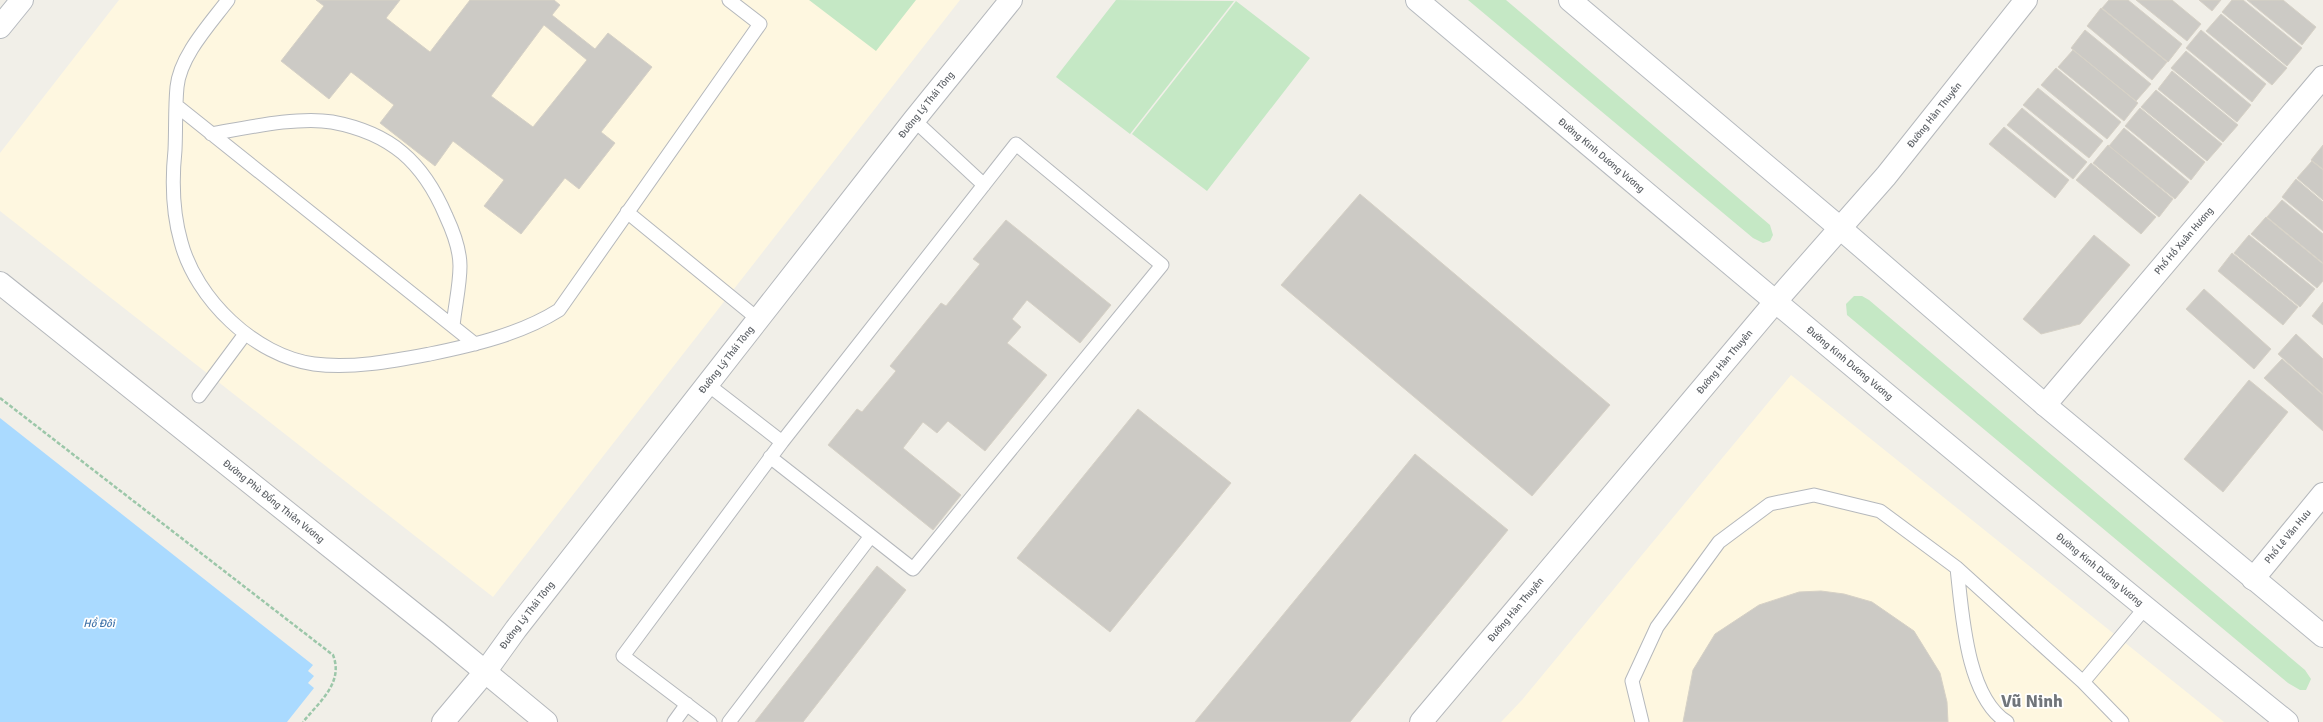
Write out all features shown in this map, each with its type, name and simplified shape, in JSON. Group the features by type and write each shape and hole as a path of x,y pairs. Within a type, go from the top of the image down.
{"street":[{"path":"0,28 22,0"},
{"name":"Đường Lý Thái Tông","path":"443,722 485,672 516,629 707,384 914,120 1011,0"},
{"name":"Đường Kinh Dương Vương","path":"1417,0 1776,301 2146,608 2287,722"},
{"path":"1570,0 1840,228 2045,405 2323,636"},
{"name":"Đường Hàn Thuyên","path":"1421,722 1776,301 1886,176 2026,0"},
{"name":"Phố Hồ Xuân Hương","path":"2045,405 2323,77"},
{"name":"Đường Phù Đổng Thiên Vương","path":"0,283 546,722"},
{"name":"Phố Lê Văn Hưu","path":"2253,578 2323,494"}],"lane":[{"path":"228,0 191,47 177,85 174,164 175,198 180,242 191,268 207,293 229,321 245,334 271,351 314,364 373,363 400,360 475,344 543,320 559,310 760,24 729,0"},
{"path":"177,106 475,344"},
{"path":"914,120 984,185"},
{"path":"211,134 292,123 332,122 373,134 396,147 423,172 439,199 454,235 460,265 453,326"},
{"path":"710,722 623,656 770,457 1016,144 1162,265 913,569 770,457"},
{"path":"628,212 758,319"},
{"path":"199,396 245,334"},
{"path":"707,384 782,442"},
{"path":"1642,722 1632,681 1657,627 1719,542 1770,504 1814,496 1880,511 1957,568 2083,682 2122,722"},
{"path":"729,722 871,536"},
{"path":"1957,568 1963,621 1973,667 1986,700 2000,718 2007,722"},
{"path":"2083,682 2146,608"},
{"path":"674,722 687,704"}],"path":[{"path":"0,398 332,656 336,663 335,682 303,722"}],"shaded area":[{"path":"119,0 960,0 493,597 0,211 0,153"},
{"path":"1791,375 2224,722 1501,722 1522,700"}],"green space":[{"path":"809,0 916,0 876,51"},
{"path":"1116,0 1234,1 1130,134 1056,77"},
{"path":"1468,0 1506,0 1770,225 1773,235 1770,241 1763,243 1753,238"},
{"path":"1236,1 1310,58 1207,191 1132,134"},
{"path":"1854,296 1862,296 1869,300 2305,670 2311,679 2306,690 2300,690 2288,683 1847,315 1846,304"}],"water":[{"name":"Hồ Đôi","path":"0,418 313,665 308,671 314,676 308,683 314,688 287,722 0,722"}],"building":[{"path":"316,0 400,0 386,18 430,52 470,0 554,0 560,5 552,15 595,49 608,33 652,67 601,132 615,143 579,189 565,178 521,234 484,206 504,180 453,141 435,166 380,123 394,105 351,72 329,99 281,61 324,6","holes":["544,25 587,60 533,127 491,96"]},
{"path":"2109,0 2128,0 2182,44 2168,62 2102,8"},
{"path":"2136,0 2172,0 2201,24 2187,41"},
{"path":"2199,0 2221,0 2212,11"},
{"path":"2232,0 2243,0 2302,48 2287,66 2222,12"},
{"path":"2247,0 2283,0 2316,27 2302,45"},
{"path":"2101,8 2167,62 2152,80 2087,26"},
{"path":"2221,14 2287,68 2272,85 2206,31"},
{"path":"2085,30 2151,84 2136,101 2071,48"},
{"path":"2201,30 2266,84 2252,102 2186,48"},
{"path":"2073,50 2138,103 2124,121 2058,67"},
{"path":"2186,51 2251,105 2237,122 2171,68"},
{"path":"2056,68 2121,122 2107,139 2041,85"},
{"path":"2172,71 2238,125 2223,142 2158,89"},
{"path":"2038,88 2103,141 2089,158 2023,105"},
{"path":"2156,90 2222,144 2207,161 2141,107"},
{"path":"2022,108 2087,162 2073,179 2007,125"},
{"path":"2140,108 2205,162 2191,180 2125,126"},
{"path":"2004,127 2069,180 2055,198 1989,144"},
{"path":"2124,128 2189,182 2175,199 2109,146"},
{"path":"2108,145 2173,199 2159,217 2093,163"},
{"path":"2323,145 2323,169 2311,160"},
{"path":"2312,161 2323,170 2323,200 2297,178"},
{"path":"2091,163 2156,217 2141,234 2076,180"},
{"path":"2296,179 2323,202 2323,231 2282,197"},
{"path":"1360,194 1610,405 1532,496 1281,285"},
{"path":"2282,200 2323,234 2323,263 2267,217"},
{"path":"2266,217 2323,264 2323,281 2317,288 2251,234"},
{"path":"1006,220 1111,305 1080,343 1027,300 1012,319 1021,327 1007,343 1047,375 985,451 948,421 937,433 923,422 903,448 961,495 933,530 828,445 857,409 862,412 896,371 890,366 941,303 946,306 980,264 973,259"},
{"path":"2094,235 2130,265 2080,324 2041,334 2023,319"},
{"path":"2249,235 2315,289 2300,307 2234,253"},
{"path":"2232,253 2298,307 2283,325 2218,271"},
{"path":"2204,289 2271,349 2254,369 2186,309"},
{"path":"2323,302 2323,325 2312,316"},
{"path":"2296,334 2323,359 2323,394 2278,354"},
{"path":"2282,359 2323,395 2323,431 2264,378"},
{"path":"2249,380 2288,412 2223,492 2184,459"},
{"path":"1138,409 1231,483 1110,632 1017,558"},
{"path":"1415,454 1508,530 1350,722 1195,722"},
{"path":"877,566 906,590 803,722 755,722"},
{"path":"1821,591 1844,594 1872,602 1914,631 1940,673 1947,702 1948,722 1683,722 1693,670 1715,634 1759,605 1799,592"}],"district":[{"name":"Vũ Ninh","path":"2032,701"}]}
